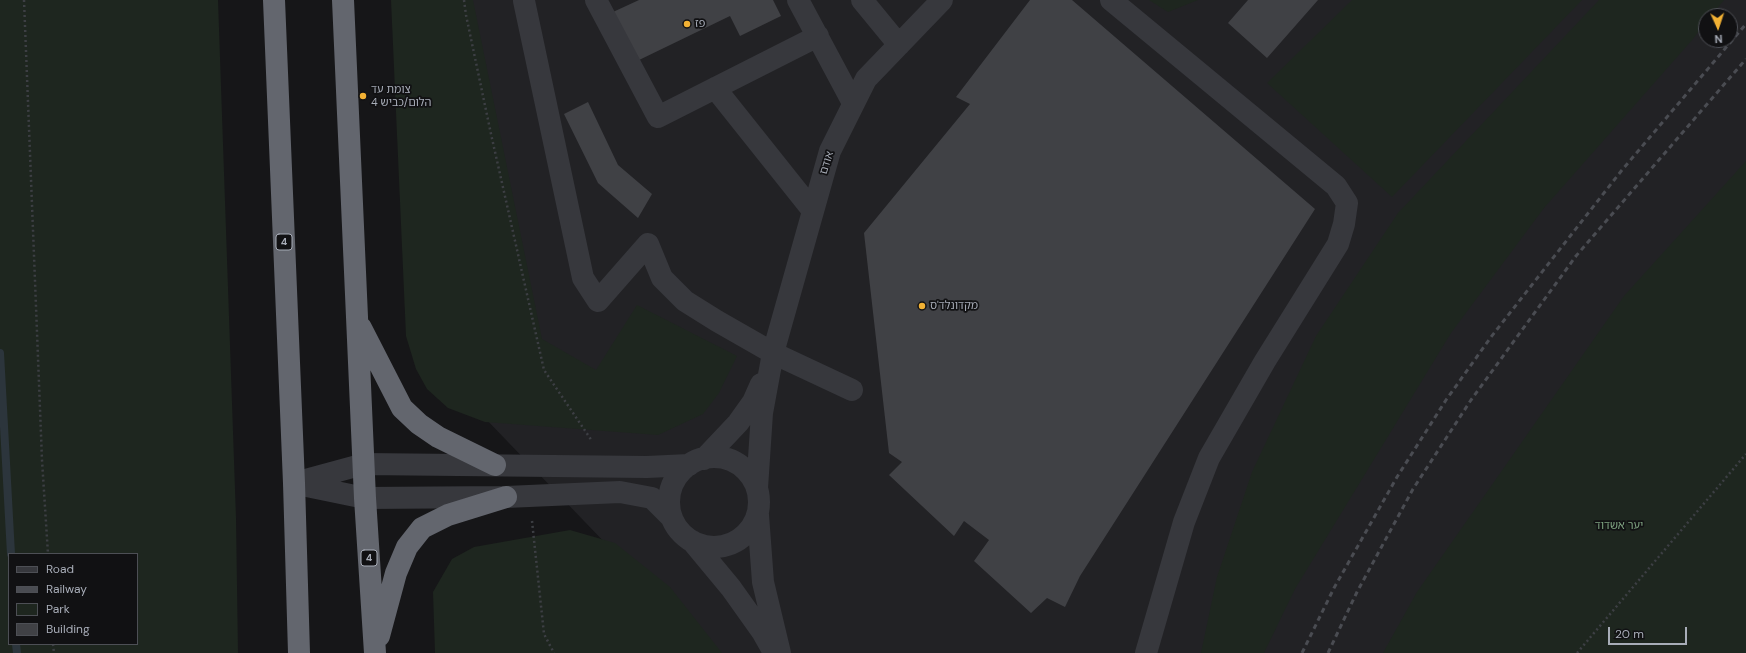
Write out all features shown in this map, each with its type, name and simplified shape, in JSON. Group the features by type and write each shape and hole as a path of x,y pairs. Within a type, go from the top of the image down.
{"highway":[{"name":"4","path":"274,0 294,483 299,653"},
{"name":"4","path":"343,0 365,498 375,653"},
{"path":"357,320 402,408 419,424 438,437 495,466"},
{"path":"375,653 396,574 407,547 422,528 448,515 506,497"}],"street":[{"path":"596,0 658,117 818,36"},
{"path":"798,0 853,104"},
{"path":"1111,0 1336,186 1348,203 1338,244 1265,361 1209,458 1184,522 1146,653"},
{"path":"524,1 583,278 598,301 648,244 662,278 685,301 773,353 852,390"},
{"path":"864,1 898,45"},
{"name":"אודם","path":"757,488 762,413 773,353 830,151 866,79 940,1"},
{"path":"715,88 813,211"},
{"name":"אודם","path":"697,462 738,423 753,402 773,353"},
{"path":"294,483 364,464 609,467 697,462 717,457 730,460 742,467 751,476 757,488 760,502 758,515 763,582 780,653"},
{"path":"697,462 680,472 670,494 669,506 672,518 676,527 683,535 704,546 718,547 731,544 743,537 752,528 758,515"},
{"path":"294,483 365,498 506,497 620,492 652,498 672,518"},
{"path":"692,541 735,594 763,633 775,653"}],"path":[{"path":"24,0 42,460 48,553"},
{"path":"464,0 490,127 544,370 609,467"},
{"path":"1577,653 1746,454"},
{"path":"529,496 544,634 554,653"}],"shaded area":[{"path":"428,0 1746,0 1746,261 1441,653 711,653 406,336"}],"green space":[{"path":"0,0 218,0 236,518 238,653 0,653"},
{"path":"391,0 473,0 542,339 596,370 637,305 737,356 719,393 703,414 658,435 485,422 448,408 427,389 416,369 406,336"},
{"path":"1149,0 1198,0 1168,12"},
{"path":"1352,0 1582,0 1392,197 1267,83"},
{"path":"1599,0 1724,0 1718,8 1698,8 1698,32 1544,208 1451,333 1295,589 1264,653 1201,653 1217,577 1252,472 1316,336 1398,213"},
{"name":"יער אשדוד","path":"1746,161 1746,653 1383,653 1417,592 1624,296"},
{"path":"570,530 615,543 670,587 722,653 435,653 433,592 452,559 474,547"}],"building":[{"path":"639,0 773,0 781,16 740,36 730,16 637,61 613,12"},
{"path":"1030,0 1072,0 1315,209 1080,576 1065,607 1047,598 1031,613 974,561 989,540 964,521 954,536 889,475 902,462 889,453 864,233 970,104 956,97"},
{"path":"1248,0 1318,0 1267,58 1228,23"},
{"path":"588,102 618,165 652,194 638,218 598,183 564,114"}],"waterway":[{"path":"0,353 11,553"},
{"path":"16,645 17,653"}],"railway":[{"path":"1302,653 1334,588 1397,477 1446,400 1491,337 1622,170 1746,24"},
{"path":"1328,653 1357,592 1413,489 1471,400 1576,256 1746,59"}],"place":[{"name":"פז","path":"687,24"},
{"name":"צומת עד הלום/כביש 4","path":"363,96"},
{"name":"מקדונלד'ס","path":"922,306"}]}
